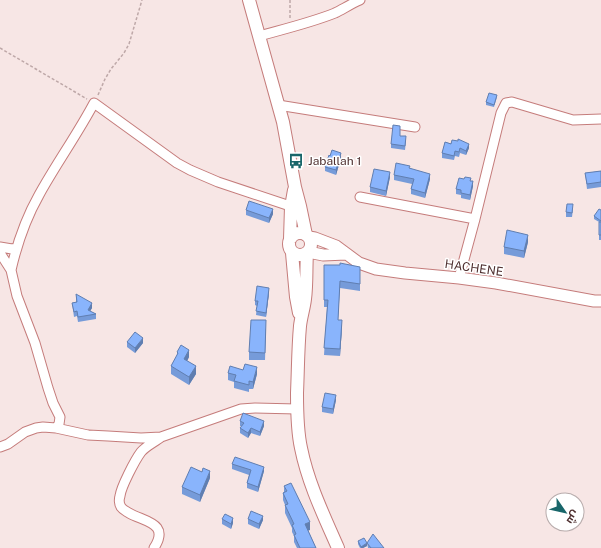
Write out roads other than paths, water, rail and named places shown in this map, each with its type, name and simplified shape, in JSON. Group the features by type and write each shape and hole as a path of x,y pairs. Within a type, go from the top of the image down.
{"main road":[{"path":"249,0 283,122 295,187 296,208 289,246 292,252 300,324"},
{"path":"296,208 311,241 310,249 307,253 305,298 300,324 297,409 298,428 301,448 310,478 325,519 338,548"},
{"path":"290,239 292,236 299,233 308,236"},
{"path":"292,252 296,255 307,253"}],"street":[{"path":"259,36 330,15 360,0"},
{"path":"459,278 501,113 506,103 512,102 573,120 601,119"},
{"path":"11,270 17,248 39,196 94,103 177,163 190,170 218,182 296,208"},
{"path":"278,105 415,127"},
{"path":"360,197 475,219"},
{"name":"HACHENE","path":"308,236 336,246 359,263 376,268 405,273 496,283 601,301"},
{"path":"0,247 12,250 17,248"},
{"path":"0,253 11,270 17,296 35,343 53,403 60,417 77,432"},
{"path":"307,253 323,255 346,254"},
{"path":"154,548 160,539 159,530 154,524 134,516 123,510 120,506 120,495 126,479 142,451 161,438 241,409 297,409"},
{"path":"56,428 59,424 60,417"},
{"path":"0,447 8,444 25,432 43,427 56,428 88,435 126,438 161,438"}],"place":[{"name":"Jaballah 1","path":"296,161"}]}
